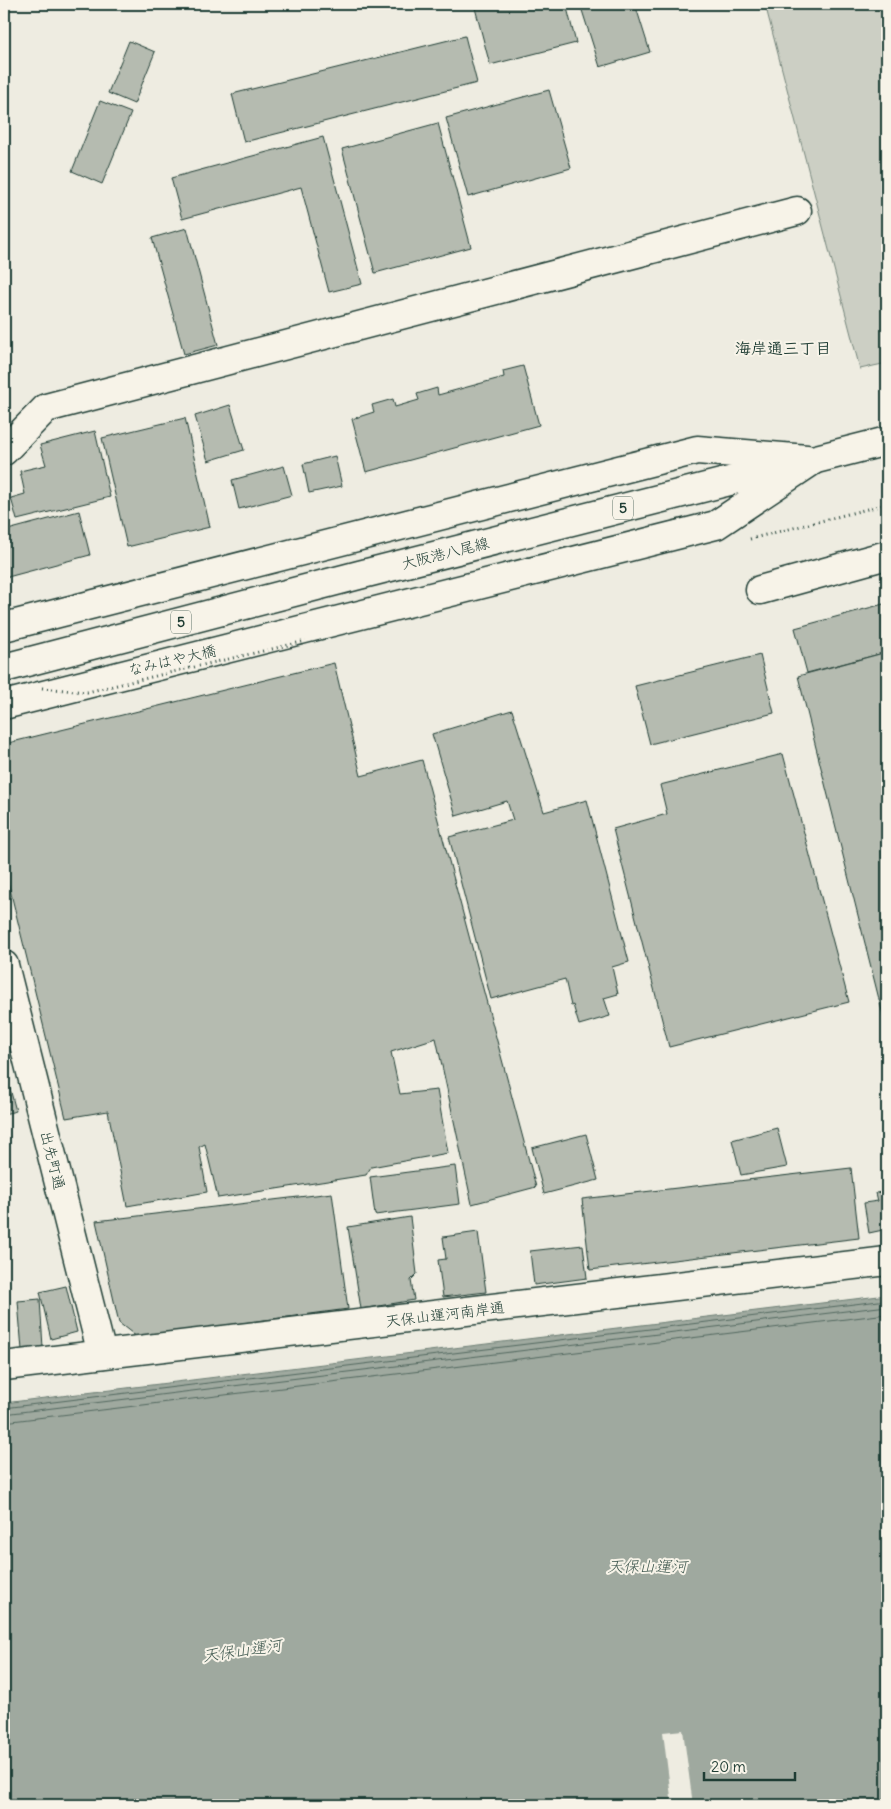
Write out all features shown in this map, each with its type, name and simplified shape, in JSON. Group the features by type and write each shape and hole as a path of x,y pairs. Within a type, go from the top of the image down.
{"street":[{"path":"4,451 46,408 797,211"},
{"name":"大阪港八尾線","path":"4,668 359,575 887,441"},
{"path":"4,627 697,450 813,460"},
{"path":"4,705 716,525 813,460"},
{"path":"760,590 887,555"},
{"name":"出先町通","path":"4,965 102,1354"},
{"name":"天保山運河南岸通","path":"4,1366 887,1262"}],"path":[{"name":"なみはや大橋","path":"42,688 87,692 306,641"}],"shaded area":[{"path":"765,4 887,4 887,363 860,369"}],"water":[{"name":"天保山運河","path":"887,1295 887,1805 4,1805 4,1403"}],"pier":[{"path":"683,1730 693,1805 672,1805 663,1732"}],"building":[{"path":"474,4 566,4 576,43 490,65"},
{"path":"580,4 635,4 650,52 600,67"},
{"path":"465,36 477,83 244,142 232,94"},
{"path":"129,41 155,52 134,104 108,93"},
{"path":"549,90 571,168 468,197 446,118"},
{"path":"100,101 131,113 102,184 72,171"},
{"path":"438,123 471,247 375,273 342,149"},
{"path":"323,137 362,284 329,292 301,187 182,219 171,178"},
{"path":"187,228 218,345 184,354 152,238"},
{"path":"4,297 8,313 4,314"},
{"path":"523,366 539,425 366,472 352,419 374,412 372,405 393,399 395,407 419,400 417,394 437,388 438,395 504,377 503,371"},
{"path":"230,405 244,450 208,461 195,416"},
{"path":"185,418 210,527 127,547 102,438"},
{"path":"95,431 110,497 17,520 11,498 25,494 20,471 46,465 40,445"},
{"path":"335,456 342,486 309,493 303,464"},
{"path":"284,466 292,495 239,509 232,480"},
{"path":"79,511 90,555 4,578 4,531"},
{"path":"887,603 887,652 807,673 795,628"},
{"path":"887,652 887,1031 798,676"},
{"path":"760,655 774,713 650,744 635,686"},
{"path":"334,663 361,776 422,760 536,1187 472,1204 436,1038 391,1052 400,1094 437,1090 448,1153 371,1167 366,1175 218,1198 205,1144 199,1147 207,1192 127,1206 108,1111 66,1118 4,865 4,744"},
{"path":"512,710 544,812 587,800 629,962 612,967 618,994 604,998 610,1016 579,1025 573,1005 571,1006 565,979 491,999 449,837 513,820 507,801 456,816 432,734"},
{"path":"783,754 849,1002 669,1047 613,829 667,814 660,785"},
{"path":"4,1066 16,1111 4,1114"},
{"path":"777,1128 787,1167 741,1175 732,1140"},
{"path":"586,1134 598,1180 544,1194 532,1148"},
{"path":"455,1166 460,1204 375,1215 370,1177"},
{"path":"851,1168 859,1238 590,1270 582,1199"},
{"path":"887,1191 886,1242 883,1230 869,1233 864,1203 878,1201 876,1193"},
{"path":"332,1193 348,1309 137,1337 119,1323 96,1221"},
{"path":"410,1217 417,1274 411,1280 414,1300 361,1309 348,1227"},
{"path":"478,1232 486,1292 443,1297 438,1260 446,1259 443,1237"},
{"path":"583,1245 587,1278 534,1285 530,1251"},
{"path":"66,1286 77,1332 51,1339 40,1292"},
{"path":"40,1299 43,1348 22,1350 18,1301"}],"district":[{"name":"海岸通三丁目","path":"783,348"}]}
